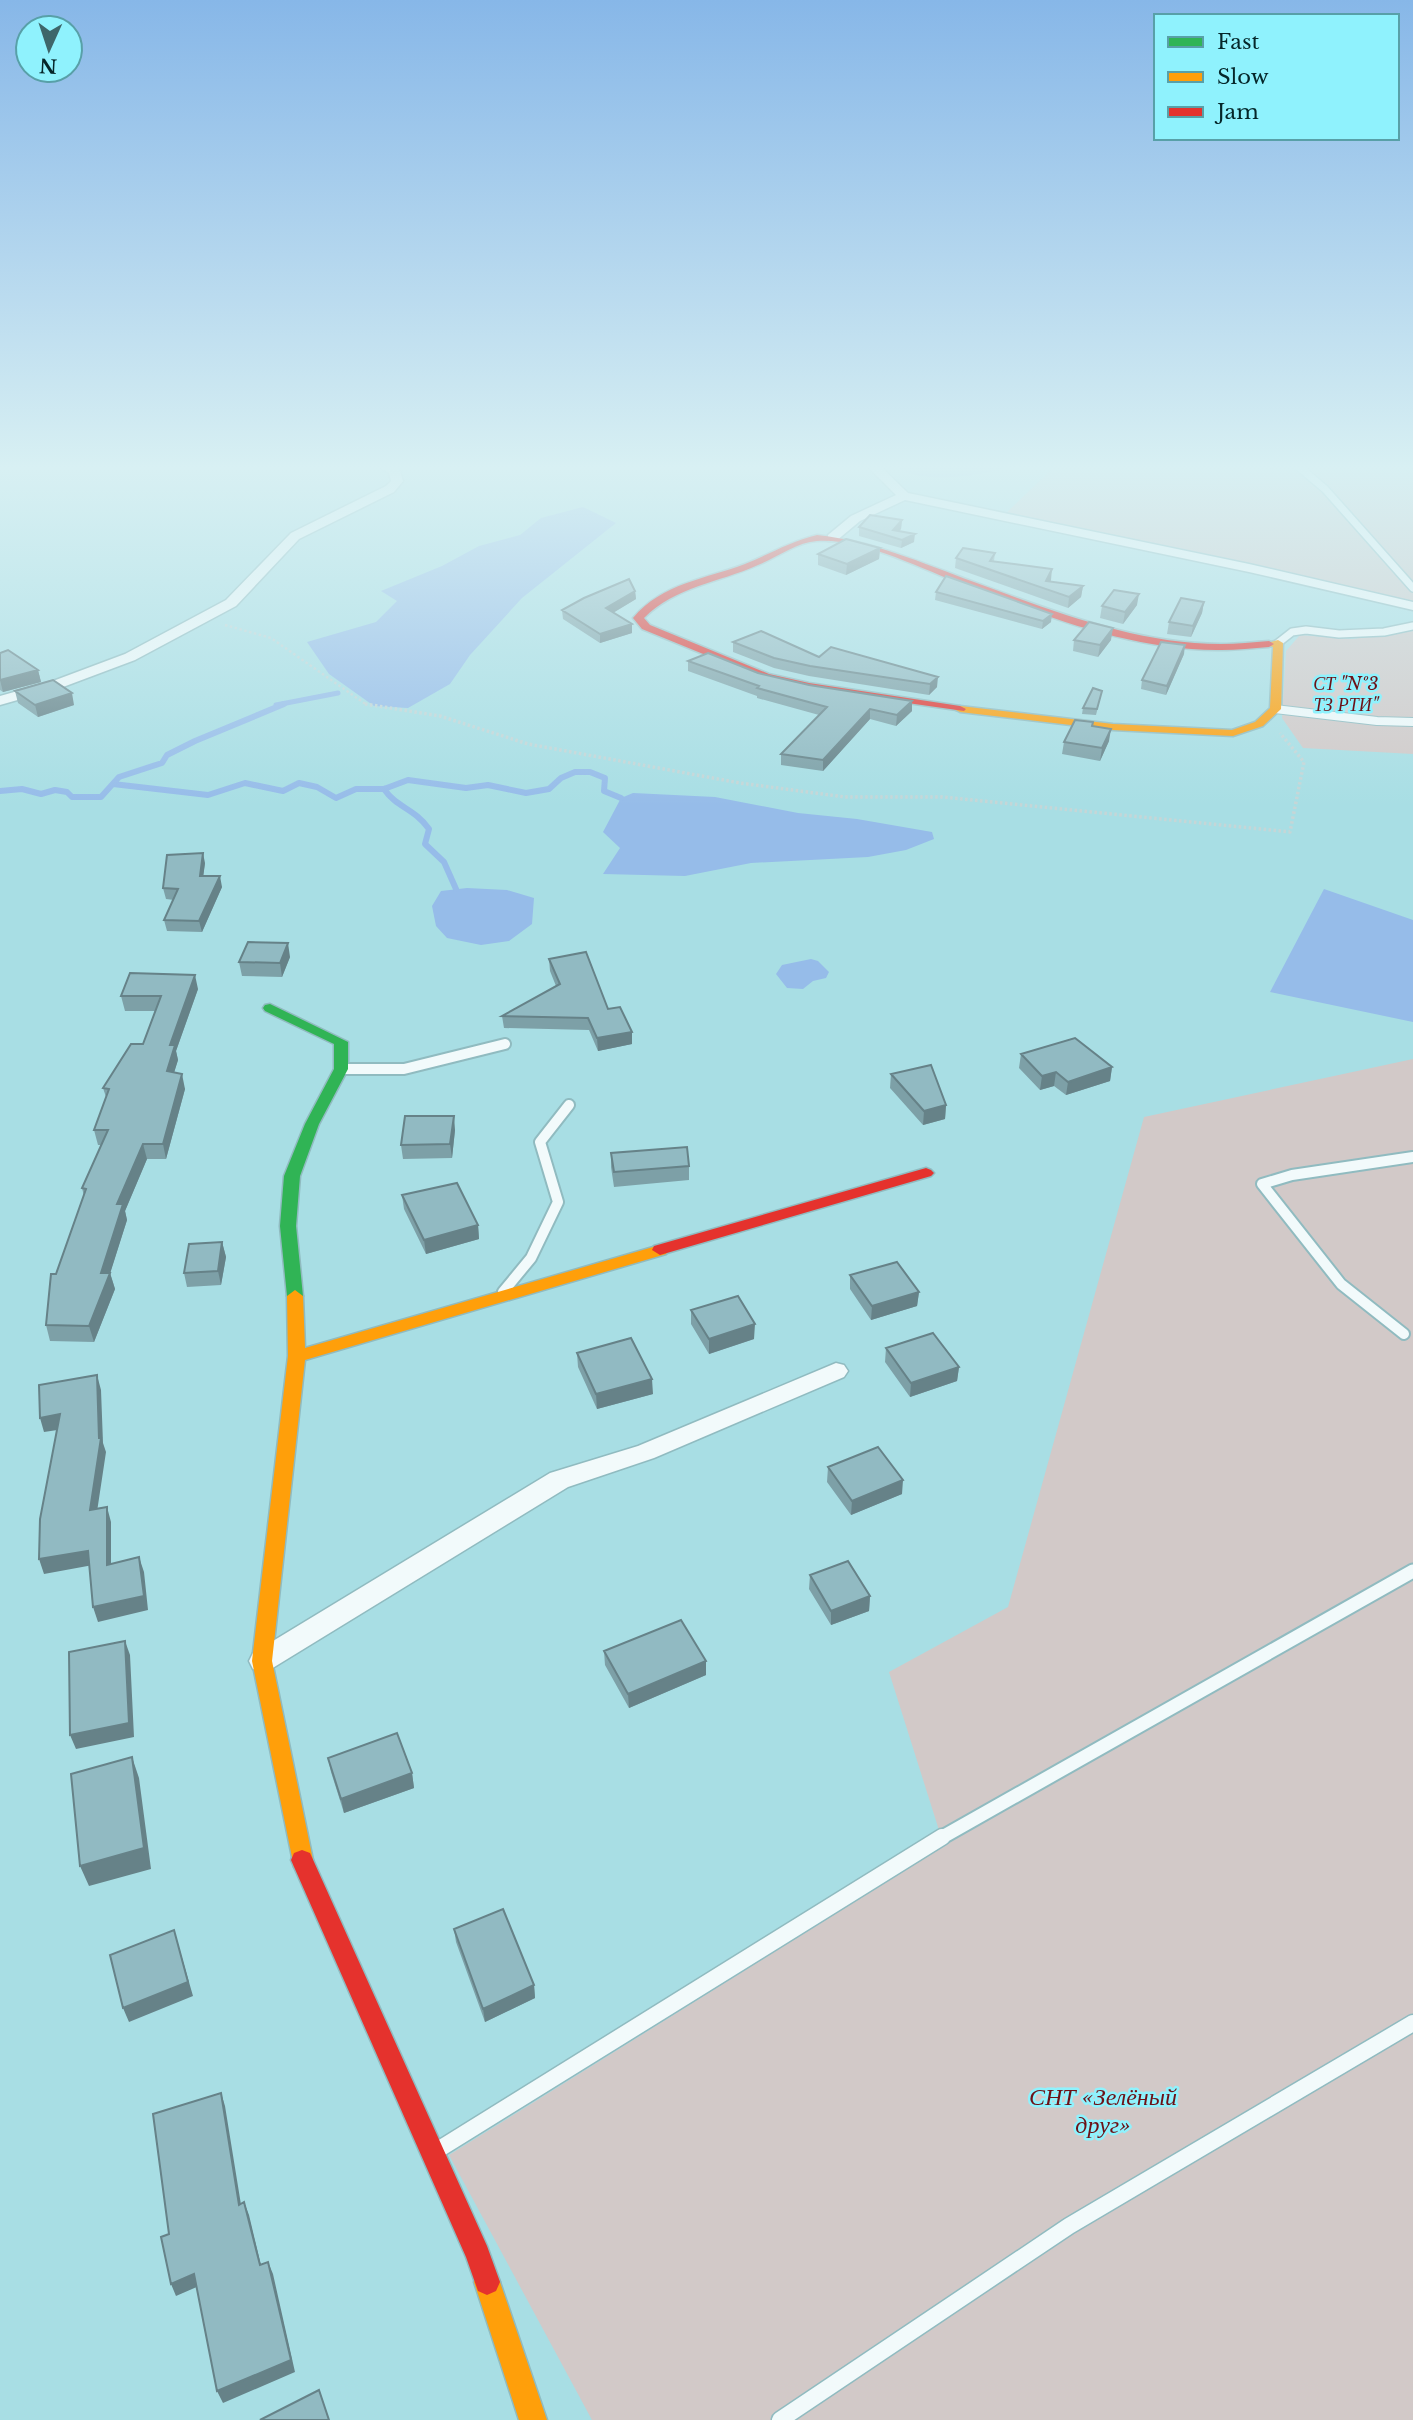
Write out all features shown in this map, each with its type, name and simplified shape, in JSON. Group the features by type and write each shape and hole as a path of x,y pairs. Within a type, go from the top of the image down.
{"street":[{"path":"0,701 58,684 130,657 231,603 253,580"},
{"path":"702,580 646,606 638,618 646,627 724,661 809,687 1113,727 1233,733 1259,724 1271,713 1278,643 1243,650 1201,647 1142,636 1060,614 963,580"},
{"path":"1301,580 1413,606"},
{"path":"270,1008 341,1042 341,1069 312,1124 292,1177 288,1226 297,1356 262,1661 303,1868 478,2255 533,2420"},
{"path":"297,1356 926,1173"},
{"path":"262,1661 559,1480 646,1452 836,1371"}],"lane":[{"path":"1278,643 1292,632 1373,633 1413,626"},
{"path":"1271,713 1413,722"},
{"path":"341,1069 404,1069 505,1044"},
{"path":"499,1297 531,1258 558,1202 540,1142 569,1105"},
{"path":"1404,1334 1341,1284 1262,1184 1293,1175 1413,1157"},
{"path":"432,2154 962,1825 1413,1571"},
{"path":"780,2420 1069,2226 1413,2023"}],"path":[{"path":"200,619 271,638 368,706 440,716 528,744 740,783 845,797 942,797 1290,832 1304,762 1271,713"}],"green space":[{"path":"1311,580 1413,580 1413,601"},
{"name":"СТ \"№3 ТЗ РТИ\"","path":"1413,631 1413,754 1303,748 1282,718 1286,651 1300,635 1352,639"},
{"name":"СНТ «Зелёный друг»","path":"1413,1059 1413,2420 592,2420 449,2155 944,1846 889,1672 1008,1607 1144,1117"}],"water":[{"path":"408,580 545,580 522,598 470,655 450,684 408,708 374,706 329,674 307,642 376,622 397,601 381,591"},
{"path":"633,793 715,797 798,813 857,819 932,832 934,839 906,850 868,857 751,863 685,876 603,874 620,848 603,832 621,798"},
{"path":"467,888 507,890 534,898 532,924 509,941 481,945 447,938 436,926 432,906 441,891"},
{"path":"1324,889 1413,920 1413,1022 1270,992"},
{"path":"811,959 818,961 829,972 826,978 813,981 803,989 787,988 776,974 782,965"}],"building":[{"path":"629,580 635,591 606,608 632,624 600,634 562,610"},
{"path":"944,580 957,580 1052,614 1043,621 936,592"},
{"path":"1020,580 1047,580 1083,586 1069,597"},
{"path":"1114,590 1139,594 1125,612 1102,606"},
{"path":"1181,598 1204,602 1193,626 1169,622"},
{"path":"1089,622 1113,628 1100,645 1074,640"},
{"path":"761,631 819,657 831,647 938,677 930,684 810,666 774,658 733,642"},
{"path":"1161,642 1185,645 1167,686 1142,680"},
{"path":"8,650 38,670 0,680 0,653"},
{"path":"708,653 758,673 809,685 912,701 897,715 870,709 823,760 781,754 827,707 757,688 759,686 688,661"},
{"path":"53,680 72,693 35,705 15,691"},
{"path":"1093,688 1102,691 1097,709 1083,708"},
{"path":"1075,720 1093,722 1092,726 1111,729 1102,748 1064,742"},
{"path":"203,853 200,876 220,876 199,921 164,920 178,889 163,888 167,855"},
{"path":"248,942 288,943 280,963 239,962"},
{"path":"586,952 608,1009 620,1007 632,1032 597,1038 588,1018 502,1016 560,984 549,959"},
{"path":"130,973 195,975 170,1045 175,1045 167,1071 182,1074 163,1144 143,1144 117,1204 123,1204 101,1273 110,1273 89,1326 46,1325 51,1274 56,1274 86,1189 82,1188 108,1130 94,1130 109,1089 103,1088 131,1044 143,1044 161,996 121,996"},
{"path":"1075,1038 1112,1067 1068,1082 1056,1072 1042,1076 1021,1054"},
{"path":"931,1065 946,1105 924,1111 891,1074"},
{"path":"405,1116 454,1116 450,1144 401,1145"},
{"path":"687,1147 689,1166 614,1172 611,1153"},
{"path":"457,1183 478,1225 424,1240 402,1195"},
{"path":"222,1242 218,1271 184,1273 189,1244"},
{"path":"897,1262 919,1292 872,1306 850,1275"},
{"path":"738,1296 755,1324 709,1339 691,1310"},
{"path":"933,1333 959,1367 911,1383 886,1348"},
{"path":"631,1338 652,1379 596,1394 577,1353"},
{"path":"97,1375 101,1438 90,1510 107,1507 107,1565 139,1557 144,1596 93,1607 88,1551 39,1559 40,1519 60,1414 40,1418 39,1385"},
{"path":"878,1447 903,1480 852,1501 828,1467"},
{"path":"848,1561 870,1596 831,1611 810,1575"},
{"path":"681,1620 706,1661 628,1694 604,1651"},
{"path":"125,1641 129,1723 70,1735 69,1652"},
{"path":"397,1733 412,1773 341,1799 328,1758"},
{"path":"132,1757 144,1848 80,1866 71,1774"},
{"path":"503,1909 534,1985 483,2009 454,1929"},
{"path":"174,1930 188,1982 123,2008 110,1955"},
{"path":"221,2093 239,2205 244,2202 260,2265 268,2262 291,2360 217,2391 194,2274 171,2284 161,2237 169,2234 153,2114"},
{"path":"319,2390 329,2420 260,2420"}],"waterway":[{"path":"276,705 338,693"},
{"path":"0,791 22,789 41,794 55,790 67,792 72,797 101,797 119,777 162,763 167,755 195,741 284,704"},
{"path":"384,789 408,780 466,788 488,785 526,793 549,789 561,778 575,772 590,772 605,778 604,791 621,798"},
{"path":"113,784 208,795 245,783 283,791 299,783 317,787 336,798 356,789 384,789"},
{"path":"384,789 429,829 425,844 444,862 456,889"}],"traffic: fast":[{"path":"270,1008 341,1042 341,1069 312,1124 292,1176 288,1226 295,1296"}],"traffic: slow":[{"path":"960,709 1113,727 1233,733 1259,724 1275,709 1278,643 1269,644"},
{"path":"297,1356 660,1250"},
{"path":"295,1296 297,1356 262,1661 302,1860"},
{"path":"487,2282 533,2420"}],"traffic: jam":[{"path":"704,580 661,598 638,618 646,627 766,676 809,686 960,709"},
{"path":"959,580 1068,619 1120,633 1170,643 1220,647 1269,644"},
{"path":"660,1250 926,1173"},
{"path":"302,1860 478,2255 487,2282"}]}
